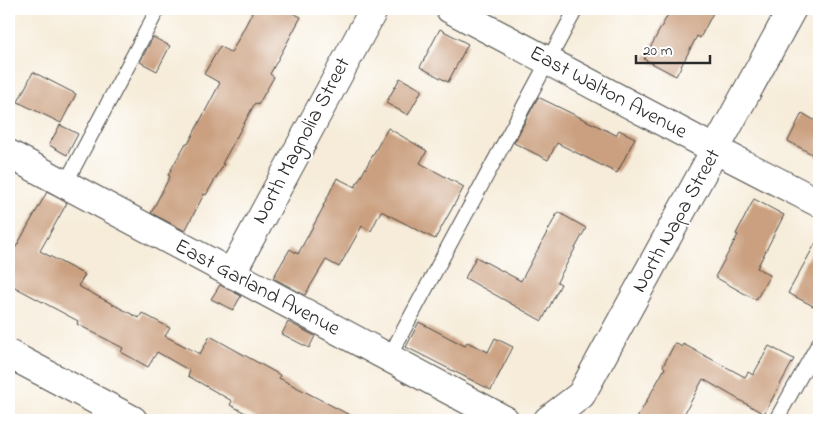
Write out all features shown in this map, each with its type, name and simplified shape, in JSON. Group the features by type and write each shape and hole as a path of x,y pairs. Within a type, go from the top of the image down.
{"street":[{"name":"North Magnolia Street","path":"230,274 374,9"},
{"name":"East Walton Avenue","path":"450,9 819,203"},
{"name":"North Napa Street","path":"548,420 581,395 792,9"},
{"name":"East Garland Avenue","path":"9,154 388,359 505,420"},
{"path":"9,354 133,420"}],"lane":[{"path":"65,184 158,9"},
{"path":"388,359 576,9"},
{"path":"776,420 819,343"}],"building":[{"path":"254,9 285,9 301,17 270,74 274,77 258,105 255,103 222,164 224,164 206,195 204,194 185,231 151,213 170,176 168,175 186,143 188,144 220,83 204,74 220,46 231,53"},
{"path":"671,9 715,9 700,38 697,36 676,76 644,59"},
{"path":"440,29 468,44 448,82 420,67"},
{"path":"153,37 170,46 157,71 140,62"},
{"path":"33,72 76,94 61,123 18,102"},
{"path":"400,78 422,90 408,115 386,103"},
{"path":"538,97 616,135 619,130 635,138 617,173 557,143 548,160 514,143"},
{"path":"802,113 819,123 819,158 788,141"},
{"path":"60,125 78,134 67,155 49,145"},
{"path":"388,128 427,151 420,163 464,187 435,239 381,211 371,231 362,226 339,267 326,260 305,295 273,278 290,249 298,254 337,178 355,187"},
{"path":"47,192 67,203 40,251 85,275 78,286 139,318 142,313 170,328 165,336 200,354 210,336 280,375 279,378 359,420 259,420 230,405 232,401 188,376 190,371 157,352 148,367 121,352 123,348 77,324 78,321 9,284 9,243 16,247"},
{"path":"754,199 784,215 757,268 770,275 756,300 715,277 738,235 736,234"},
{"path":"558,212 586,228 557,282 561,284 542,321 465,278 476,257 521,281"},
{"path":"819,237 819,309 788,293"},
{"path":"220,285 241,296 233,310 211,299"},
{"path":"288,322 315,336 309,348 282,334"},
{"path":"419,322 465,346 467,342 488,352 495,338 513,347 491,390 406,347"},
{"path":"675,343 682,347 683,344 745,377 748,372 753,375 769,346 794,359 764,414 703,379 681,420 636,420 665,368 663,366"}]}
